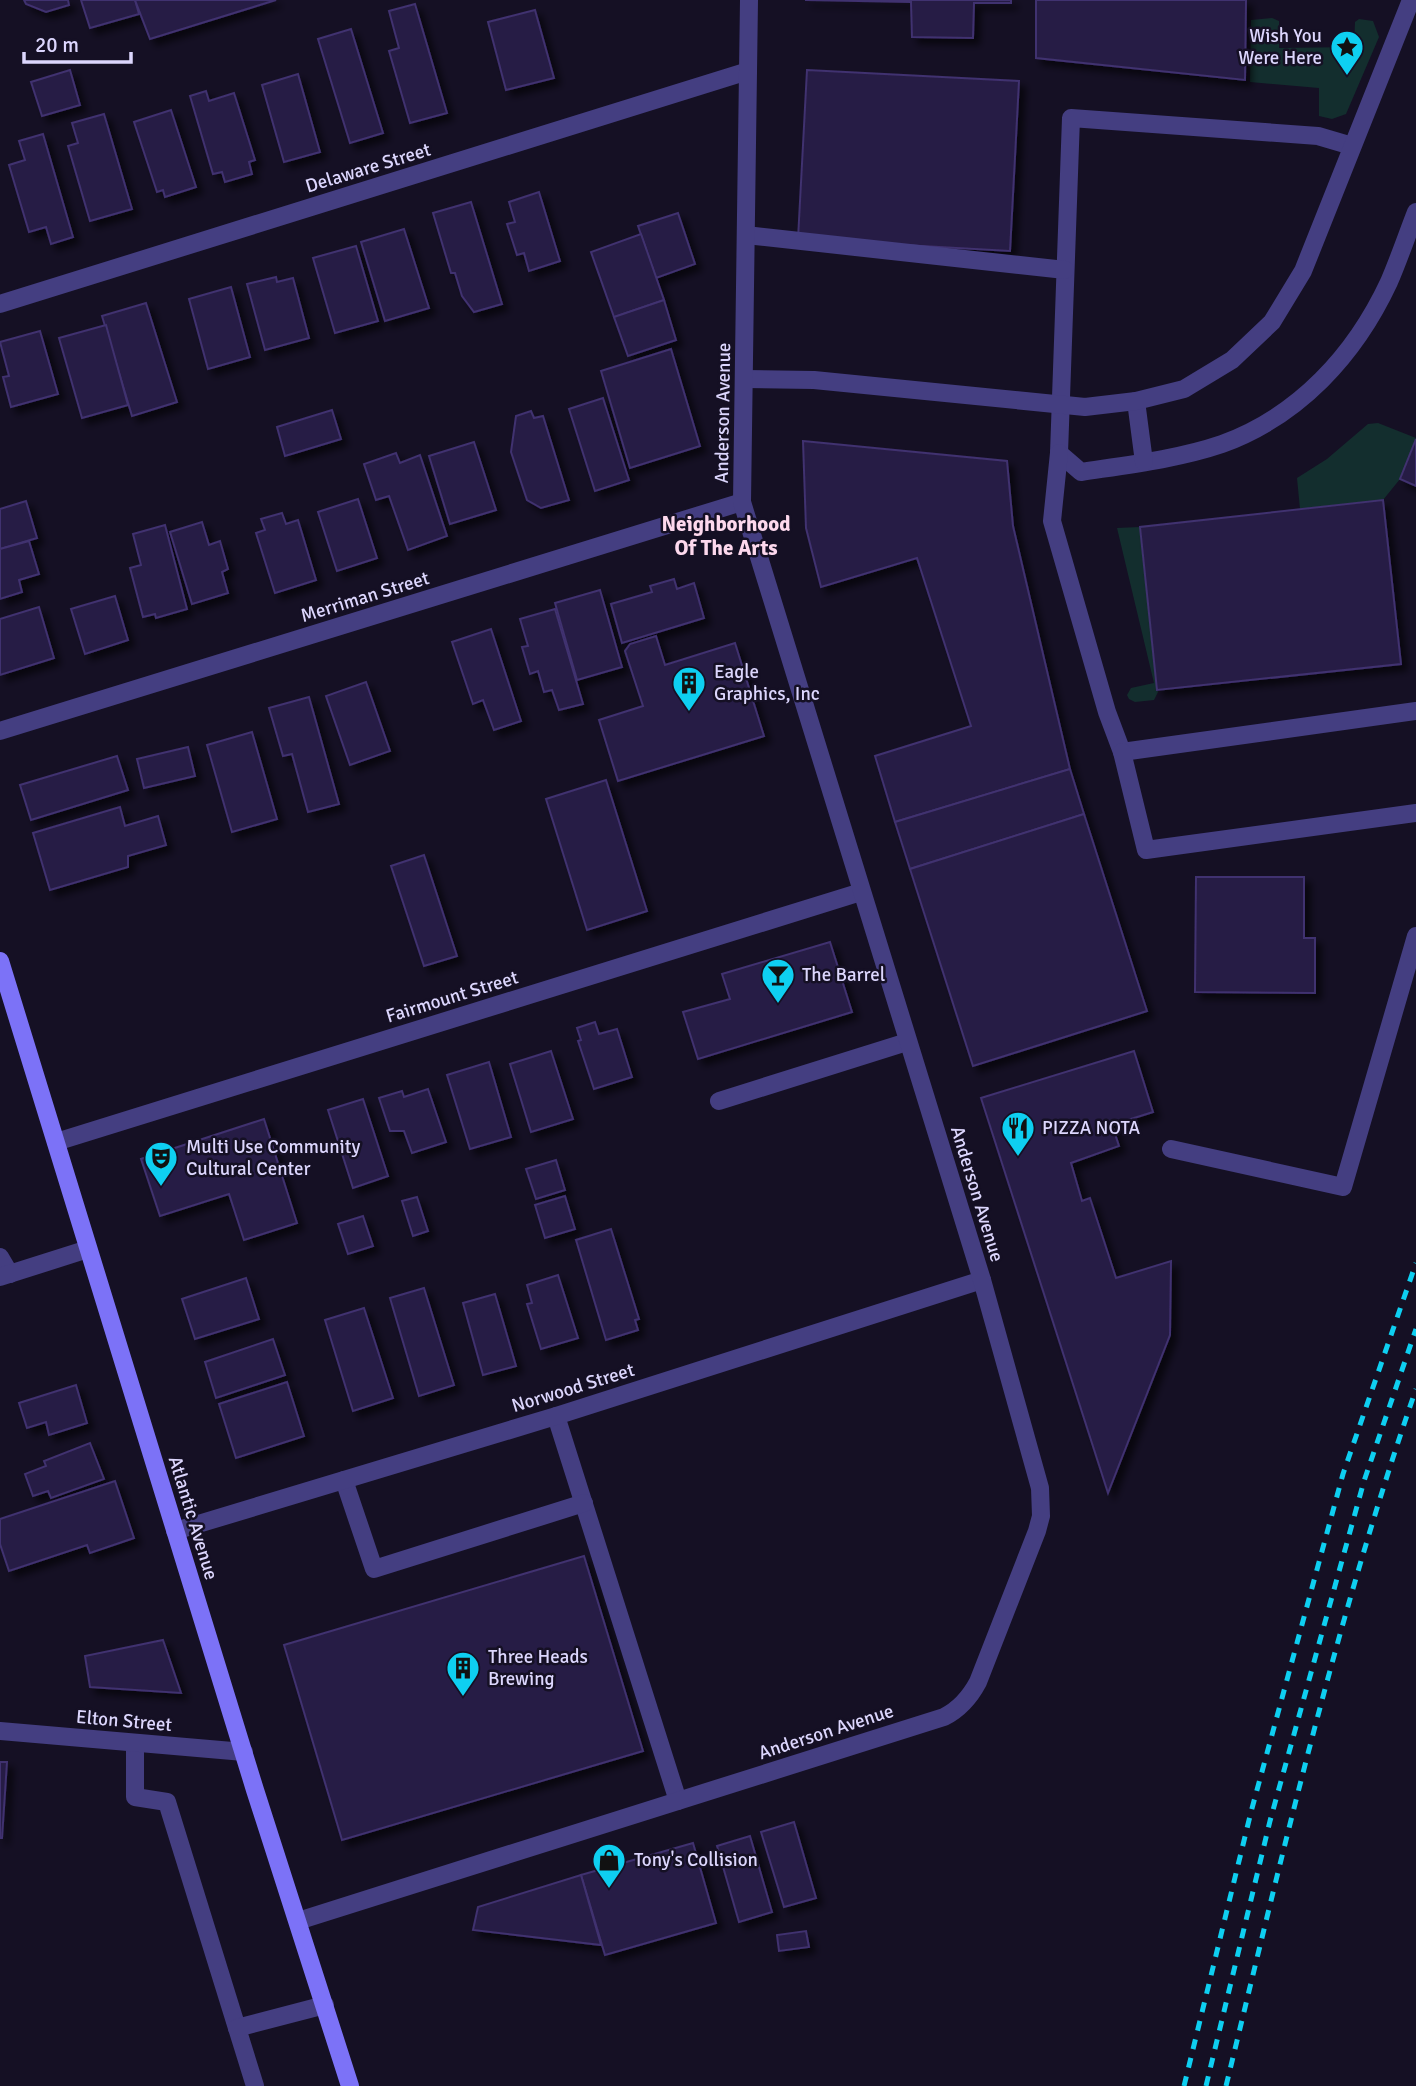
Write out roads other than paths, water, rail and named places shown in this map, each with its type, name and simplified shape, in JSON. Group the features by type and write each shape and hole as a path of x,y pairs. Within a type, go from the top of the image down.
{"main road":[{"name":"Atlantic Avenue","path":"0,961 175,1531 350,2086"}],"street":[{"name":"Anderson Avenue","path":"298,1921 954,1712 971,1696 1041,1516 1040,1488 982,1280 742,502 749,0"},
{"path":"744,379 814,380 1085,407 1136,401 1184,388 1232,360 1272,322 1303,271 1408,4"},
{"name":"Delaware Street","path":"0,304 748,71"},
{"path":"1352,146 1318,136 1071,118 1059,453 1052,521 1107,712 1122,752 1146,850 1416,813"},
{"path":"1059,453 1081,472 1144,462 1220,444 1267,424 1301,401 1338,364 1365,326 1389,282 1416,212"},
{"path":"746,235 1065,270"},
{"path":"1136,401 1144,462"},
{"name":"Merriman Street","path":"0,732 742,502"},
{"path":"1122,752 1416,711"},
{"name":"Fairmount Street","path":"56,1142 861,892"},
{"path":"1171,1149 1343,1187 1416,936"},
{"path":"719,1101 908,1042"},
{"path":"0,1257 5,1275 88,1249"},
{"name":"Norwood Street","path":"175,1531 556,1416 982,1280"},
{"path":"556,1416 678,1801"},
{"path":"344,1480 374,1569 584,1503"},
{"name":"Elton Street","path":"0,1731 244,1752"},
{"path":"135,1743 135,1797 167,1802 255,2086"},
{"path":"237,2028 325,2006"}],"railway":[{"path":"1184,2086 1251,1812 1343,1474 1416,1263"},
{"path":"1206,2086 1270,1821 1364,1481 1416,1329"},
{"path":"1226,2086 1336,1648 1387,1475 1416,1389"}],"place":[{"name":"Wish You Were Here","path":"1347,77"},
{"name":"Eagle Graphics, Inc","path":"689,713"},
{"name":"The Barrel","path":"778,1005"},
{"name":"PIZZA NOTA","path":"1018,1158"},
{"name":"Multi Use Community Cultural Center","path":"161,1188"},
{"name":"Three Heads Brewing","path":"463,1698"},
{"name":"Tony's Collision","path":"609,1890"}],"district":[{"name":"Neighborhood Of The Arts","path":"726,536"}]}
